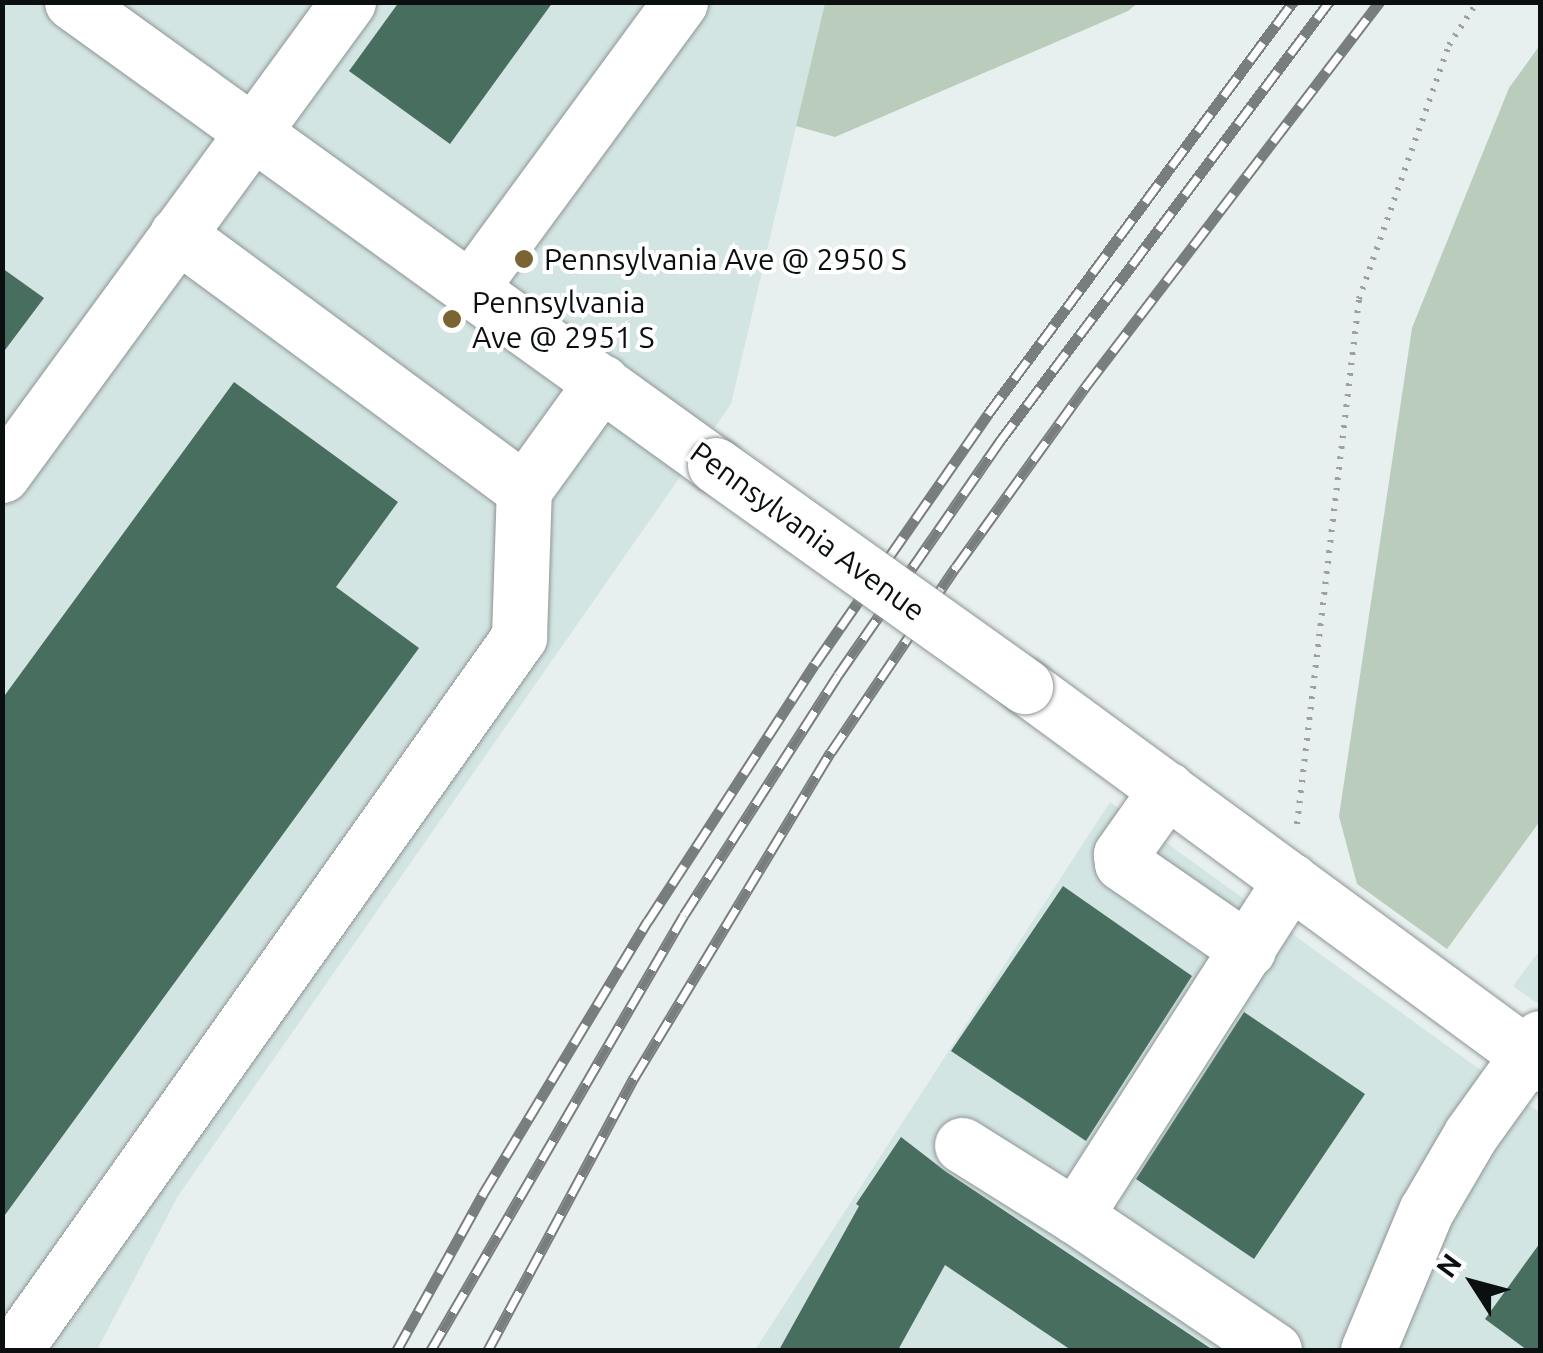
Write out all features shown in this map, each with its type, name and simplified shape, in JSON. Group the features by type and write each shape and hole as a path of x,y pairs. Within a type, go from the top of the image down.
{"street":[{"path":"2,474 348,2"},
{"path":"471,287 680,2"},
{"name":"Pennsylvania Avenue","path":"88,7 251,132 1536,1052"},
{"path":"177,234 524,490"},
{"path":"14,1350 519,637 524,490 602,382"},
{"path":"1167,790 1121,854 1122,863 1248,950"},
{"path":"1075,1216 1292,880"},
{"path":"1368,1350 1426,1211 1470,1134 1536,1052"},
{"path":"962,1144 1274,1350"}],"path":[{"path":"1292,880 1360,299 1448,45 1477,2"}],"shaded area":[{"path":"3,3 825,3 731,404 178,1196 97,1350 3,1350"},
{"path":"1110,802 1540,1113 1540,1350 755,1350"},
{"path":"1540,950 1540,1005 1513,986"}],"green space":[{"path":"825,2 1138,3 1128,11 835,137 796,126"},
{"path":"1540,45 1540,821 1447,949 1357,884 1339,816 1412,328 1509,88"}],"building":[{"path":"399,2 553,2 450,144 349,71"},
{"path":"2,268 44,298 2,354"},
{"path":"234,382 398,502 336,587 419,648 2,1219 2,699"},
{"path":"1063,886 1192,976 1086,1141 951,1051"},
{"path":"1244,1012 1365,1094 1254,1259 1136,1179"},
{"path":"901,1137 945,1171 1213,1350 1071,1350 945,1265 898,1350 779,1350 859,1206 856,1204"},
{"path":"1540,1243 1540,1350 1527,1350 1485,1319"}],"railway":[{"path":"397,1350 483,1194 648,921 815,664 988,414 1293,2"},
{"path":"431,1350 684,915 838,675 1000,441 1329,2"},
{"path":"488,1350 634,1078 831,752 956,567 1086,386 1380,2"}],"place":[{"name":"Pennsylvania Ave @ 2950 S","path":"524,259"},
{"name":"Pennsylvania Ave @ 2951 S","path":"452,319"}]}
